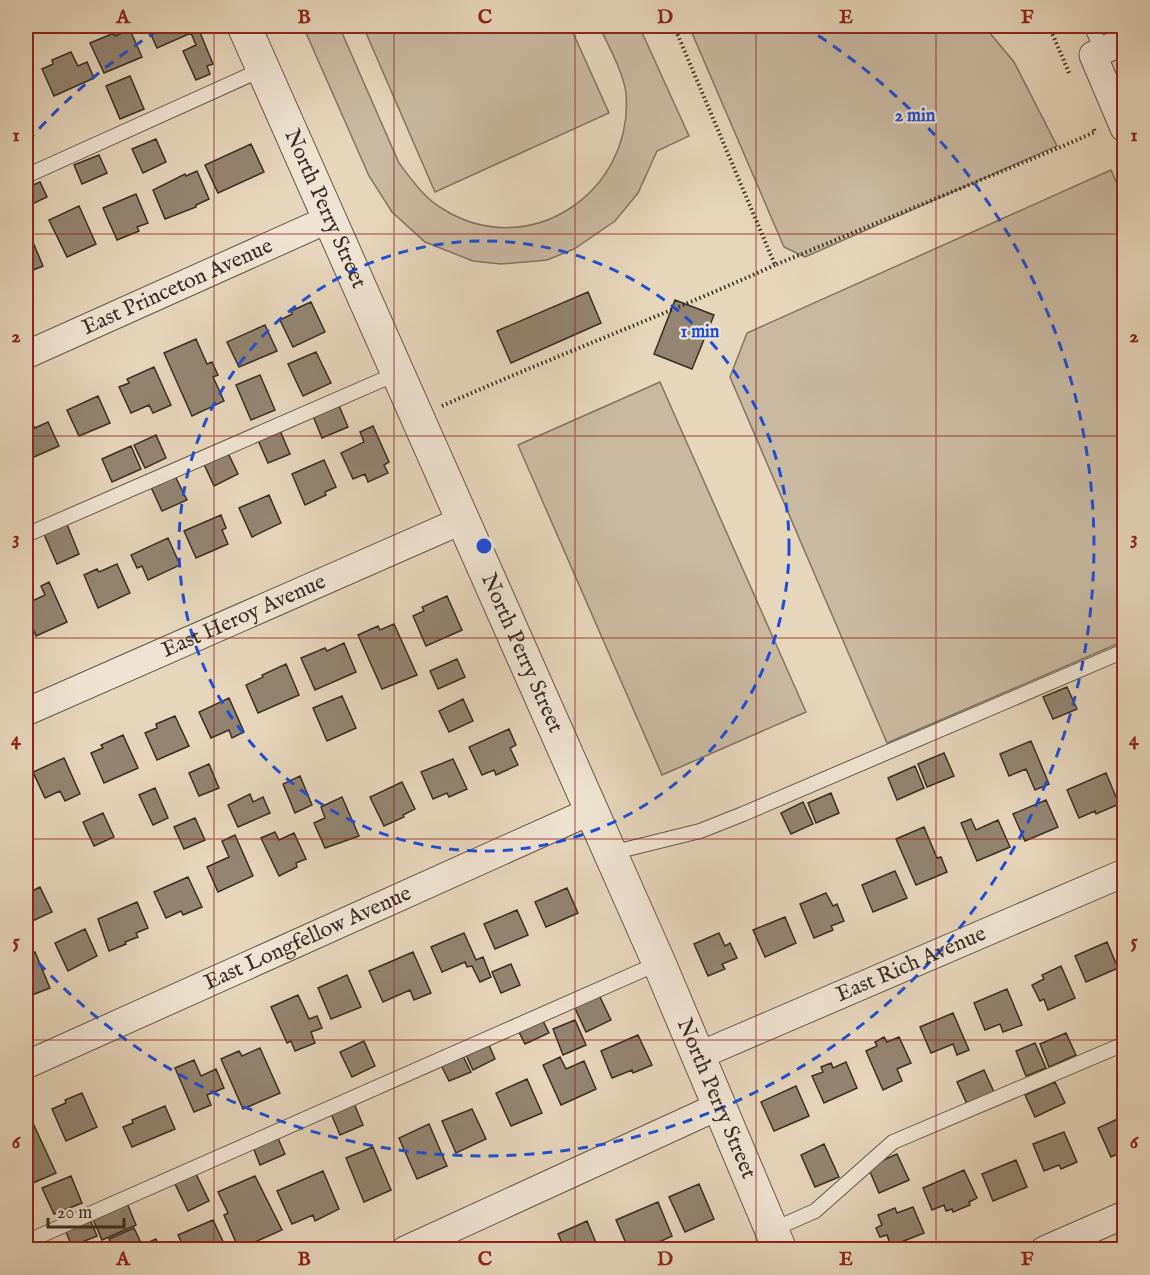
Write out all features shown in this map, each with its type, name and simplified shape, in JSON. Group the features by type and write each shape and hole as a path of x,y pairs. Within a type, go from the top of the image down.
{"street":[{"name":"North Perry Street","path":"244,26 659,963 776,1240"},
{"path":"1107,49 1125,128"},
{"name":"East Princeton Avenue","path":"26,355 329,219"},
{"name":"East Heroy Avenue","path":"26,712 463,520"},
{"name":"East Longfellow Avenue","path":"26,1065 591,811"},
{"name":"East Rich Avenue","path":"698,1056 1125,873"},
{"path":"405,1250 719,1106"},
{"path":"1044,1250 1125,1215"}],"lane":[{"path":"1091,26 1107,49"},
{"path":"26,176 263,69"},
{"path":"26,535 398,373"},
{"path":"610,853 700,831 1125,651"},
{"path":"26,1242 659,963"},
{"path":"776,1240 815,1210 893,1142 1125,1044"}],"path":[{"path":"674,26 775,265"},
{"path":"1037,26 1039,31 1050,26 1072,79"},
{"path":"438,408 592,341 708,296 775,265 1095,132 1090,121"}],"shaded area":[{"path":"303,26 339,26 399,163 436,205 476,224 509,228 541,222 570,209 594,188 613,161 624,129 626,94 619,68 599,26 639,26 689,136 657,151 638,193 615,221 574,249 547,260 501,264 473,261 425,242 392,212 369,176"},
{"path":"363,26 570,26 609,113 435,192"},
{"path":"689,26 984,26 1014,62 1057,146 805,257 784,247"},
{"path":"1111,170 1124,200 1124,641 887,743 730,377 747,333"},
{"path":"660,382 806,712 662,775 518,445"}],"building":[{"path":"147,26 199,26 213,64 207,66 210,74 196,80 183,51 196,45 191,33 157,48"},
{"path":"130,30 142,57 104,73 90,43 114,33 115,36"},
{"path":"71,52 78,66 87,62 94,78 54,96 42,69 53,64 52,60"},
{"path":"130,76 144,109 120,119 106,86"},
{"path":"156,139 166,162 143,173 132,149"},
{"path":"251,144 264,172 218,193 205,165"},
{"path":"99,155 107,173 82,184 74,165"},
{"path":"197,171 209,199 196,207 165,219 153,190 185,174 186,176"},
{"path":"40,182 47,197 30,205 26,196 26,188"},
{"path":"136,194 148,223 137,227 139,231 117,240 103,208"},
{"path":"79,206 96,244 67,257 49,220"},
{"path":"26,226 43,266 26,273"},
{"path":"588,292 601,323 511,363 497,331"},
{"path":"675,300 714,315 692,369 654,354"},
{"path":"311,302 325,332 293,347 280,320 292,314 291,311"},
{"path":"265,325 277,351 239,367 227,342"},
{"path":"196,339 207,364 212,362 218,375 213,377 224,401 192,416 164,353"},
{"path":"316,352 331,383 303,396 288,364"},
{"path":"154,367 171,405 153,413 149,405 131,413 119,387 129,383 127,379"},
{"path":"260,375 275,410 251,420 236,385"},
{"path":"98,396 110,423 79,436 67,410"},
{"path":"337,401 348,427 322,438 311,411"},
{"path":"48,422 59,446 27,460 26,428 33,425 35,428"},
{"path":"373,426 389,462 384,465 388,473 368,482 365,474 353,479 341,453 364,442 360,432"},
{"path":"279,428 290,454 268,463 257,438"},
{"path":"156,435 166,458 145,468 134,445"},
{"path":"131,446 141,469 112,482 102,459"},
{"path":"227,451 238,474 214,486 203,462"},
{"path":"324,460 336,487 325,492 326,495 305,505 292,474"},
{"path":"174,474 187,500 162,511 150,485"},
{"path":"269,495 281,523 252,537 239,508"},
{"path":"221,515 226,528 222,530 228,544 196,558 184,531"},
{"path":"66,522 79,554 57,564 43,532"},
{"path":"168,538 180,565 148,580 142,566 137,568 131,555"},
{"path":"117,564 130,593 98,608 84,575 97,569 99,572"},
{"path":"49,582 67,622 36,636 26,611 26,604 45,595 41,586"},
{"path":"447,596 462,630 426,646 413,616 424,611 422,607"},
{"path":"394,624 417,675 382,689 358,635 378,626 380,630"},
{"path":"344,643 356,672 315,690 301,658 325,648 327,651"},
{"path":"457,659 465,677 438,689 430,671"},
{"path":"286,664 299,695 258,713 246,685"},
{"path":"1067,687 1077,709 1053,719 1043,697"},
{"path":"342,696 356,728 327,741 313,708"},
{"path":"229,698 244,732 232,738 229,730 211,738 199,712"},
{"path":"463,699 473,721 449,732 439,711"},
{"path":"175,716 189,746 157,760 145,733 157,728 156,724"},
{"path":"509,729 516,745 510,748 518,765 496,775 494,770 482,775 469,747"},
{"path":"123,735 138,768 104,783 91,753 103,748 101,745"},
{"path":"1031,741 1049,784 1035,790 1026,769 1009,776 1000,754"},
{"path":"944,753 954,776 927,787 918,764"},
{"path":"64,758 80,794 65,801 60,791 45,798 33,772"},
{"path":"453,759 467,789 449,797 447,793 433,799 421,772"},
{"path":"209,764 219,788 199,796 189,773"},
{"path":"915,766 924,788 897,800 888,778"},
{"path":"1106,773 1119,804 1096,814 1095,811 1079,818 1067,790"},
{"path":"300,776 312,805 295,813 283,784"},
{"path":"402,782 415,809 384,826 370,797"},
{"path":"155,788 168,818 153,825 139,795"},
{"path":"831,793 839,813 816,823 808,803"},
{"path":"250,794 253,802 263,797 270,813 238,827 228,805"},
{"path":"342,797 359,836 325,848 314,823 325,818 321,807"},
{"path":"1046,800 1058,827 1025,841 1013,814"},
{"path":"803,802 813,824 791,834 781,813"},
{"path":"103,813 114,837 94,846 83,822"},
{"path":"195,818 205,840 184,849 174,827"},
{"path":"971,819 976,830 998,820 1010,847 977,861 961,823"},
{"path":"924,827 937,858 941,857 947,872 916,885 896,839"},
{"path":"275,832 279,840 294,833 306,859 296,863 297,867 279,876 261,838"},
{"path":"235,835 253,876 218,892 207,867 229,857 222,841"},
{"path":"895,871 907,898 873,912 862,885"},
{"path":"188,877 202,907 183,915 181,911 166,918 154,892"},
{"path":"40,887 52,912 28,923 26,894"},
{"path":"567,888 578,913 546,927 535,902"},
{"path":"826,893 833,906 837,904 844,921 831,926 833,930 814,938 800,904"},
{"path":"137,902 148,928 136,933 138,937 109,951 98,919"},
{"path":"517,910 528,935 495,949 484,924"},
{"path":"785,917 796,943 765,957 753,930"},
{"path":"85,929 97,956 68,971 55,943"},
{"path":"464,933 476,960 483,957 491,977 480,982 472,966 467,967 465,962 442,972 431,947"},
{"path":"719,933 725,946 730,943 737,958 722,964 725,969 708,976 694,944"},
{"path":"1107,942 1118,968 1086,982 1075,956"},
{"path":"35,952 50,988 32,995 30,991 26,993 26,956"},
{"path":"413,952 431,993 414,1000 410,990 383,1002 369,971"},
{"path":"511,964 520,985 501,993 492,972"},
{"path":"1061,966 1075,998 1048,1010 1044,999 1040,1001 1032,985 1044,979 1042,975"},
{"path":"347,975 361,1007 331,1019 318,988"},
{"path":"1007,989 1022,1025 1003,1032 1000,1024 985,1030 974,1003"},
{"path":"298,995 309,1019 317,1016 322,1028 311,1032 315,1043 295,1051 291,1041 287,1043 271,1007"},
{"path":"599,995 611,1020 586,1032 574,1006"},
{"path":"953,1013 969,1050 957,1055 953,1044 931,1053 920,1027"},
{"path":"542,1019 549,1033 525,1044 518,1030"},
{"path":"575,1020 586,1045 563,1055 553,1029"},
{"path":"1066,1033 1076,1055 1049,1067 1040,1044"},
{"path":"638,1035 652,1065 612,1078 601,1051"},
{"path":"884,1037 887,1042 899,1037 911,1063 897,1069 902,1081 883,1090 866,1051 877,1046 875,1042"},
{"path":"364,1041 375,1066 352,1077 340,1052"},
{"path":"488,1043 495,1059 473,1070 465,1053"},
{"path":"1035,1043 1046,1068 1026,1076 1016,1051"},
{"path":"260,1048 280,1093 243,1109 221,1059 239,1051 242,1056"},
{"path":"462,1054 471,1072 449,1081 440,1063"},
{"path":"560,1057 566,1069 584,1061 596,1089 561,1105 543,1065"},
{"path":"194,1060 201,1076 216,1069 224,1088 207,1095 211,1105 194,1112 175,1068"},
{"path":"846,1062 857,1088 824,1103 812,1076 823,1072 821,1067 831,1063 833,1068"},
{"path":"984,1070 994,1092 967,1104 957,1082"},
{"path":"527,1079 542,1113 511,1126 496,1093"},
{"path":"1055,1082 1065,1103 1035,1117 1025,1095"},
{"path":"796,1086 809,1116 774,1131 761,1102"},
{"path":"82,1093 97,1127 66,1141 52,1109 66,1103 65,1100"},
{"path":"353,1101 363,1125 340,1135 330,1111"},
{"path":"165,1106 175,1129 132,1147 123,1127 133,1123 132,1120"},
{"path":"472,1109 486,1139 456,1153 442,1121"},
{"path":"1124,1116 1124,1151 1111,1157 1098,1128"},
{"path":"31,1119 56,1173 26,1186 26,1122"},
{"path":"429,1124 447,1166 417,1179 399,1138"},
{"path":"1064,1132 1077,1162 1061,1169 1059,1165 1044,1171 1033,1144"},
{"path":"277,1136 285,1154 260,1165 253,1147"},
{"path":"824,1144 839,1177 815,1187 801,1155"},
{"path":"373,1147 391,1190 364,1202 346,1158"},
{"path":"897,1154 909,1180 879,1193 868,1167"},
{"path":"1016,1160 1027,1187 993,1201 982,1174"},
{"path":"964,1170 977,1198 969,1202 970,1205 953,1212 952,1209 946,1211 944,1205 932,1210 923,1188"},
{"path":"323,1171 339,1209 315,1221 313,1215 292,1224 277,1191"},
{"path":"196,1174 209,1201 188,1211 175,1184"},
{"path":"71,1176 82,1203 54,1214 42,1188"},
{"path":"255,1176 282,1230 239,1249 224,1215 228,1213 218,1192"},
{"path":"699,1184 714,1219 685,1232 669,1197"},
{"path":"658,1202 672,1236 661,1241 665,1250 629,1250 616,1220"},
{"path":"127,1203 136,1225 102,1240 92,1217"},
{"path":"913,1207 924,1233 891,1246 887,1235 880,1237 876,1228 882,1225 878,1215 895,1208 897,1213"},
{"path":"90,1219 97,1236 72,1246 65,1230"},
{"path":"213,1220 227,1250 185,1250 178,1235"},
{"path":"587,1221 599,1250 565,1250 558,1234"},
{"path":"134,1228 142,1245 156,1239 161,1250 114,1250 109,1239"}]}
